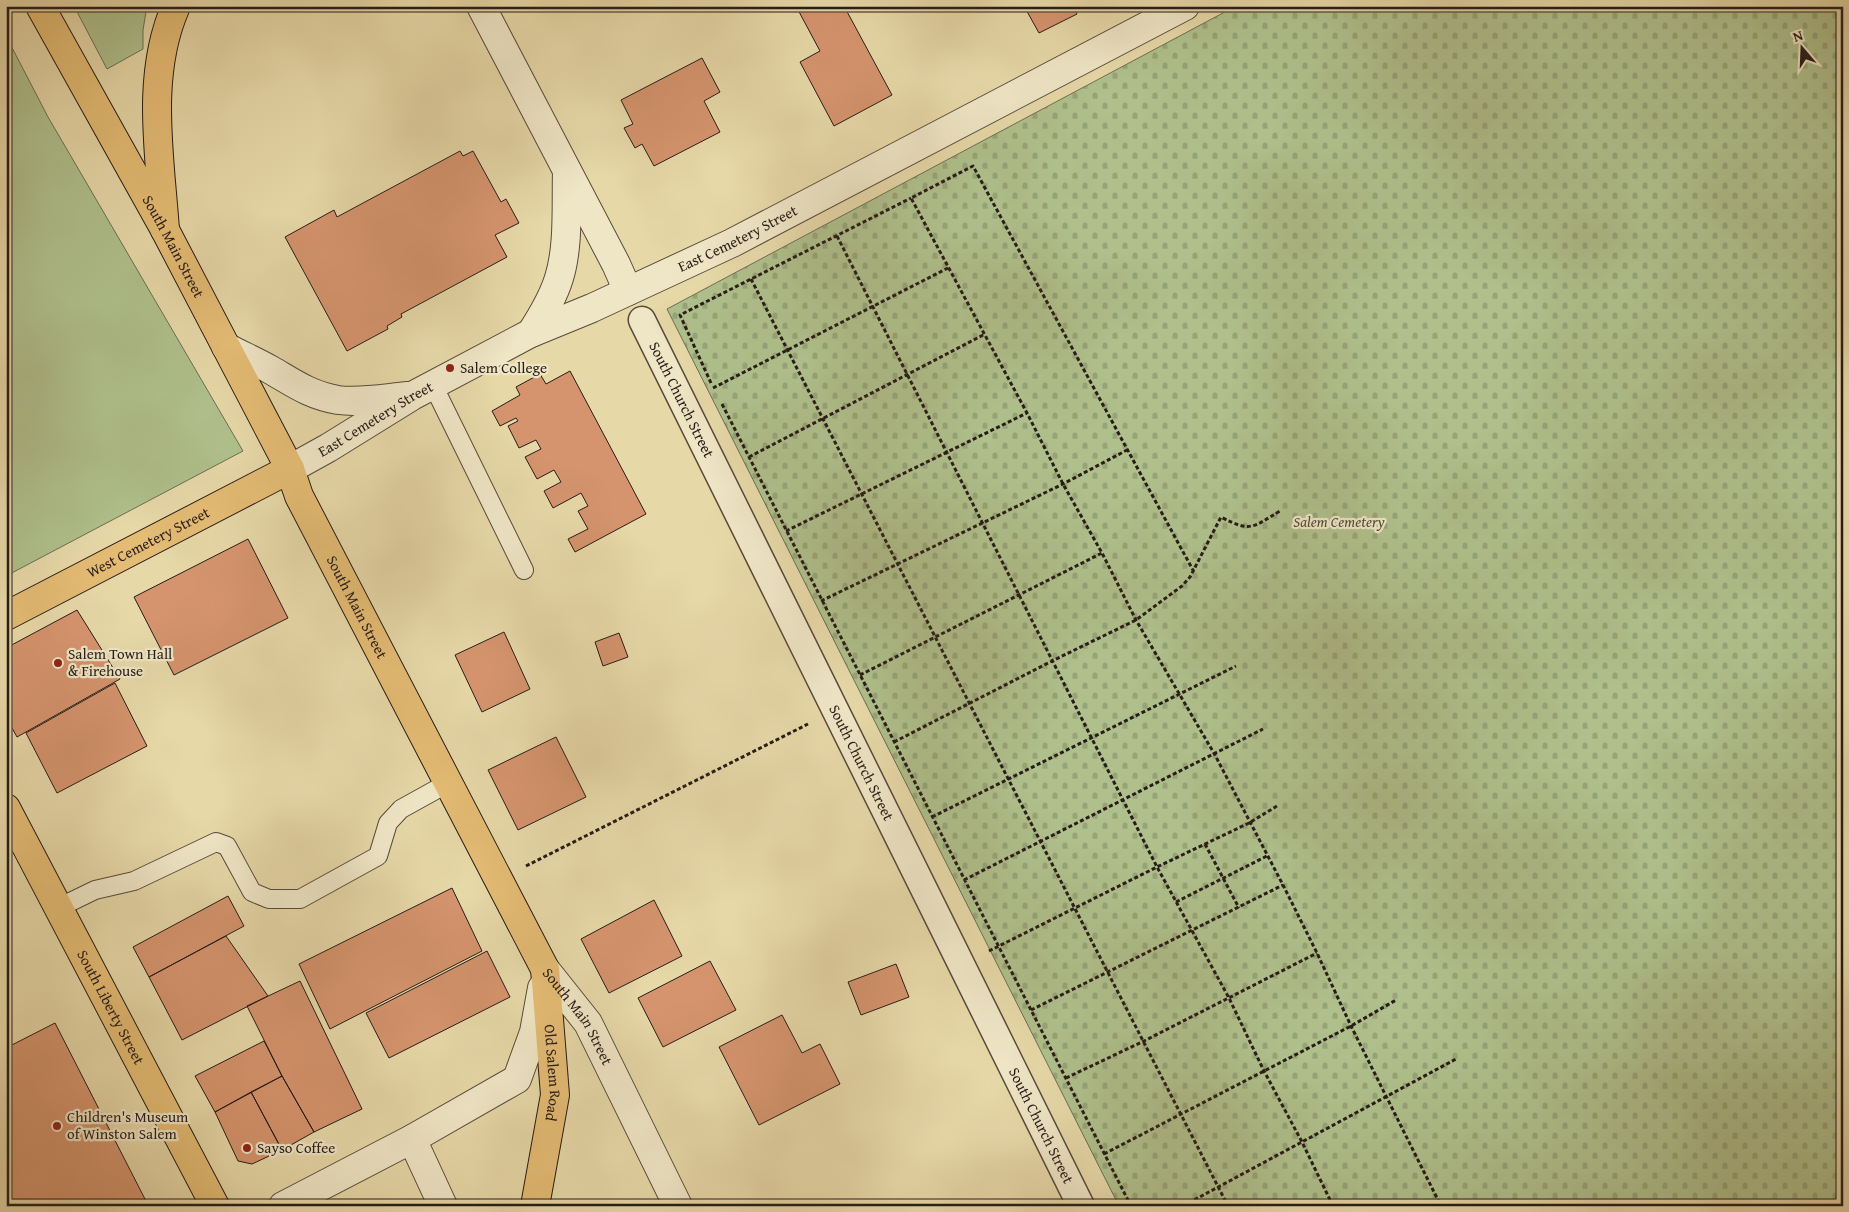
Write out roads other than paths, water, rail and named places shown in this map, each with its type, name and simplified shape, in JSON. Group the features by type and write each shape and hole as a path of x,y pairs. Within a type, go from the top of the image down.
{"main road":[{"name":"South Main Street","path":"40,6 165,230 290,469 299,496 545,969"},
{"path":"165,230 157,85 165,34 176,6"},
{"name":"West Cemetery Street","path":"6,616 290,469"},
{"name":"South Liberty Street","path":"6,808 215,1206"},
{"name":"Old Salem Road","path":"535,1206 555,1095 545,969"}],"street":[{"path":"481,6 616,264 628,291"},
{"name":"East Cemetery Street","path":"290,469 423,390 531,334 732,243 800,209 1185,6"},
{"path":"531,334 547,309 559,277 564,248 567,170"},
{"name":"South Church Street","path":"642,320 1081,1206"},
{"path":"226,347 272,370 304,390 346,400 423,390"},
{"path":"283,1206 412,1139 517,1079 534,1032 545,969"},
{"name":"South Main Street","path":"545,969 588,1023 678,1206"},
{"path":"412,1139 443,1206"}],"lane":[{"path":"423,390 524,570"},
{"path":"58,908 95,890 134,882 216,842 227,846 252,892 269,899 300,899 378,856 388,823 402,809 448,783"}],"place":[{"name":"Salem College","path":"450,368"},
{"name":"Salem Town Hall & Firehouse","path":"58,663"},
{"name":"Children's Museum of Winston Salem","path":"57,1126"},
{"name":"Sayso Coffee","path":"247,1148"}],"park label":[{"name":"Salem Cemetery","path":"1339,522"}]}
